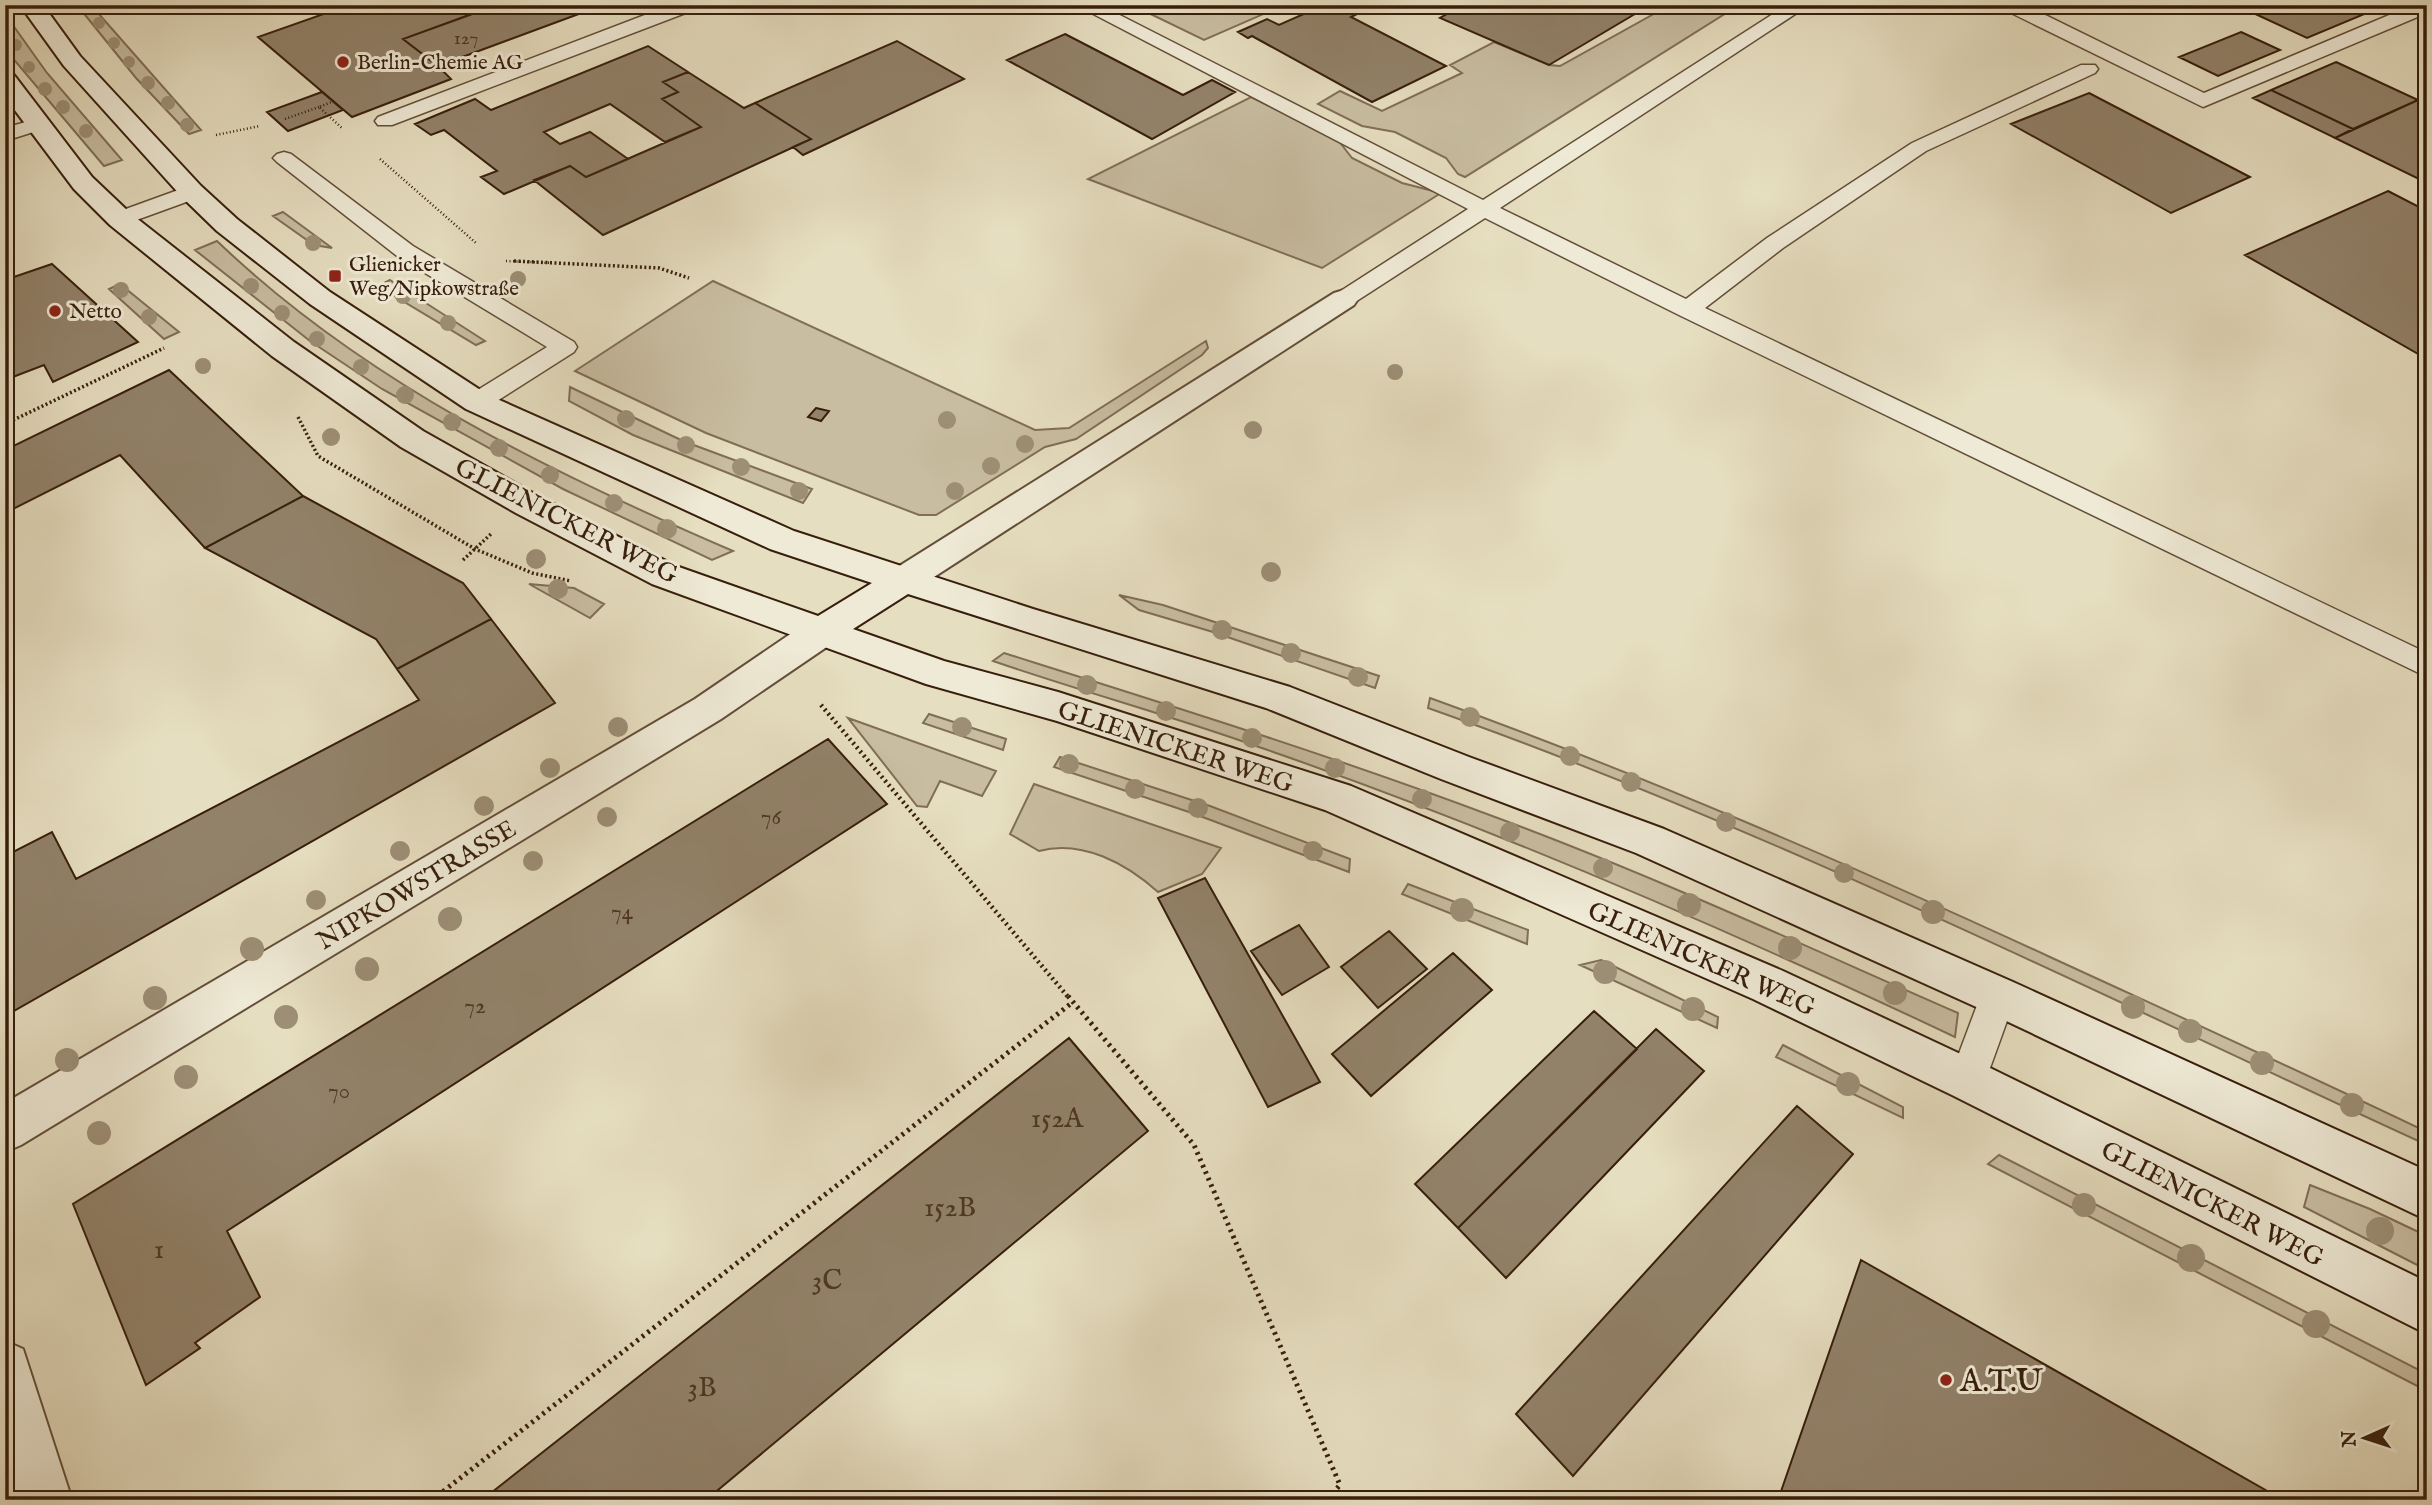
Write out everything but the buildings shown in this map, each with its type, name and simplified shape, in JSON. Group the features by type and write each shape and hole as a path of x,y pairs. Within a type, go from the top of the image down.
{"main road":[{"path":"31,5 72,61 192,192 227,225 320,299 477,402 782,540 1026,620 1277,697 1454,768 1650,841 1998,996 2427,1196"},
{"name":"GLIENICKER WEG","path":"5,80 83,183 120,219 283,349 412,439 528,505 664,575 939,674 1058,708 1337,798 1768,985 1968,1080 2427,1309"},
{"name":"NIPKOWSTRASSE","path":"5,1129 708,709 821,632 1344,299"},
{"path":"5,1367 45,1500"}],"lane":[{"path":"385,121 689,5"},
{"path":"1085,5 1687,310 2427,666"},
{"path":"1344,299 1800,5"},
{"path":"2010,5 2203,101 2427,6"},
{"path":"1687,310 1775,243 1919,147 2088,69"},
{"path":"5,135 39,124"},
{"path":"284,159 405,251 565,347 477,402"},
{"path":"120,219 192,192"},
{"path":"1968,1080 1998,996"}],"path":[{"path":"334,102 319,107 350,135"},
{"path":"376,156 476,243"},
{"path":"497,261 659,268 689,278"},
{"path":"5,424 164,348"},
{"path":"463,560 491,533"},
{"path":"821,705 1194,1145 1340,1485 1326,1500"},
{"path":"432,1500 1073,1002"}],"shaded area":[{"path":"77,5 91,5 201,130 189,134 136,78"},
{"path":"1132,5 1284,5 1204,40"},
{"path":"1670,5 1739,5 1465,177 1458,174 1446,158 1395,132 1362,126 1318,104 1340,91 1382,111 1462,73 1450,65 1494,42 1549,65 1560,66"},
{"path":"5,14 47,73 122,160 104,166 10,55 5,47"},
{"path":"1251,97 1338,140 1352,158 1402,183 1441,193 1322,268 1088,179"},
{"path":"283,212 332,248 314,245 273,216"},
{"path":"217,241 274,291 333,337 396,380 527,455 733,551 712,560 563,489 382,389 310,341 195,250"},
{"path":"390,280 485,341 476,345 378,286"},
{"path":"713,281 1035,430 1069,428 1206,341 1208,348 1202,355 1076,439 1045,447 936,515 919,515 706,433 575,371"},
{"path":"120,284 179,332 164,339 109,289"},
{"path":"570,387 683,441 812,489 803,503 633,435 569,401"},
{"path":"529,584 574,588 604,604 590,618"},
{"path":"1119,595 1163,605 1379,676 1375,688 1213,632 1139,610"},
{"path":"1004,653 1373,773 1554,839 1958,1013 1955,1037 1696,919 1522,846 1256,746 993,661"},
{"path":"1430,698 1587,757 1743,821 1973,922 2427,1132 2427,1145 1808,860 1556,755 1428,708"},
{"path":"929,714 1006,739 1003,750 923,723"},
{"path":"848,718 996,771 982,796 940,781 927,807 917,806"},
{"path":"1060,757 1210,806 1350,859 1349,872 1192,813 1054,767"},
{"path":"1034,784 1221,848 1202,874 1158,892 1132,872 1103,856 1071,848 1039,851 1010,834"},
{"path":"1408,884 1528,930 1527,944 1402,894"},
{"path":"1601,960 1718,1017 1717,1028 1580,965"},
{"path":"1783,1045 1903,1107 1903,1118 1776,1057"},
{"path":"1999,1155 2427,1374 2427,1391 1988,1164"},
{"path":"2310,1185 2427,1236 2427,1270 2304,1207"}],"place":[{"name":"Berlin-Chemie AG","path":"343,62"},
{"name":"Glienicker Weg/Nipkowstraße","path":"335,276"},
{"name":"Netto","path":"55,311"},
{"name":"A.T.U","path":"1946,1380"}]}
